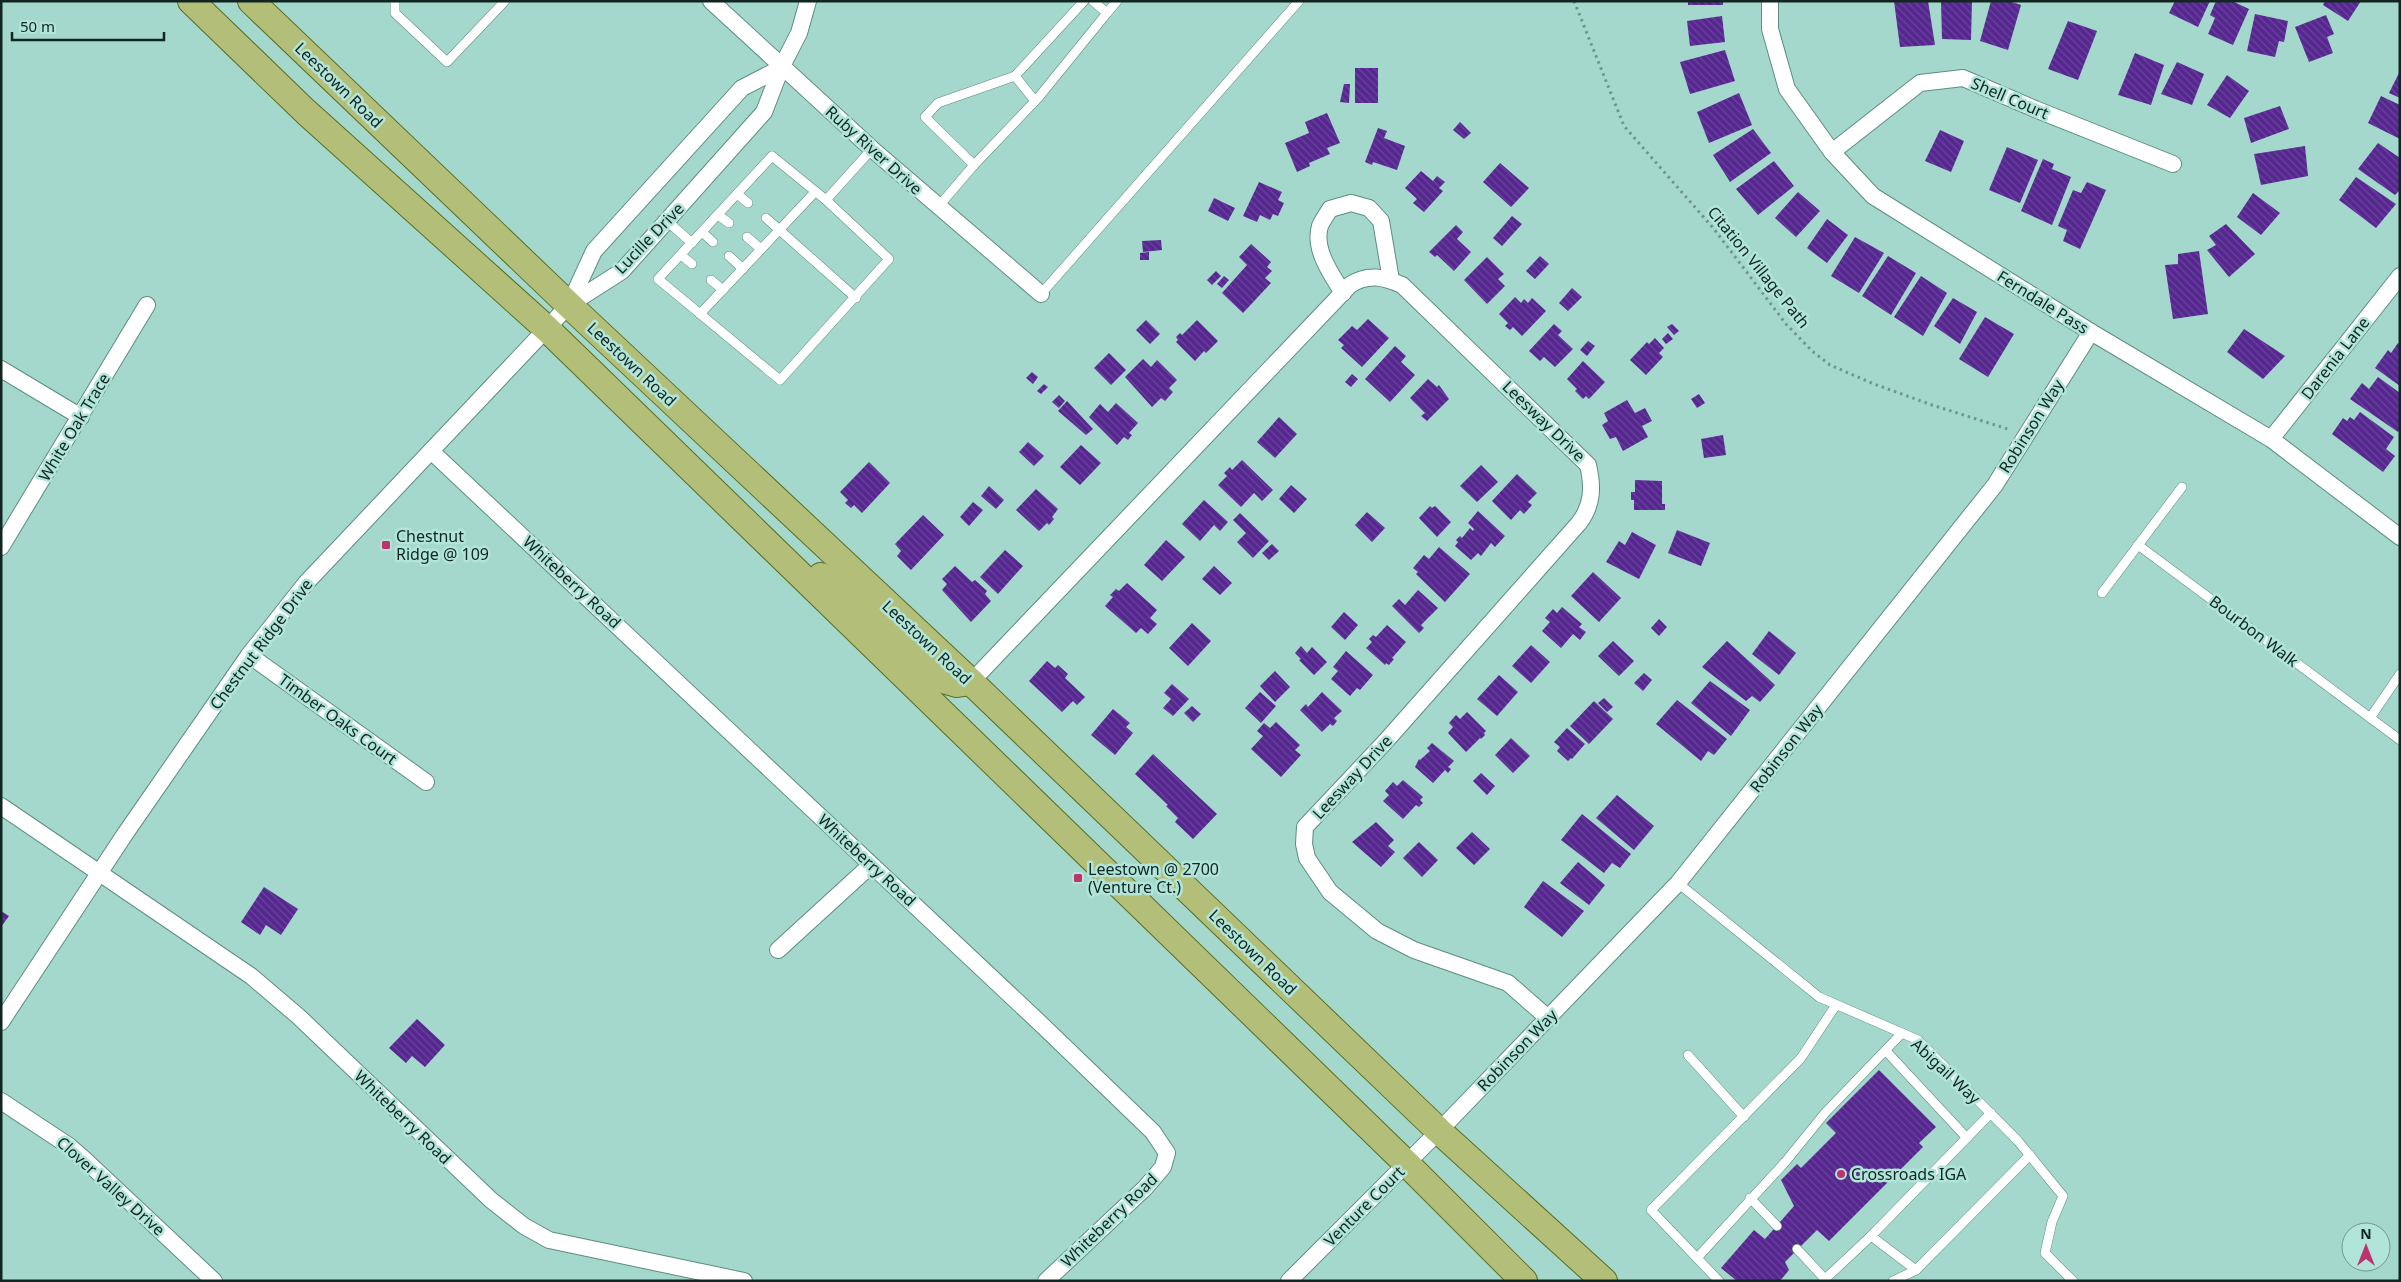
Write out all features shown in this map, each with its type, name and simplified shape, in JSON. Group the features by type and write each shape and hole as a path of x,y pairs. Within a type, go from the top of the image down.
{"main road":[{"name":"Leestown Road","path":"191,1 306,112 547,329 777,555 1407,1164 1524,1281"},
{"name":"Leestown Road","path":"251,1 569,305 971,682 1439,1131 1604,1281"},
{"path":"777,555 799,559 855,604 936,678 957,684 971,682"}],"street":[{"name":"Ruby River Drive","path":"711,1 781,68 872,149 1041,294"},
{"name":"Lucille Drive","path":"569,305 622,271 764,112 781,68 799,33 808,1"},
{"name":"Ferndale Pass","path":"1770,1 1770,29 1787,89 1832,152 1874,196 2091,332 2271,439 2400,537"},
{"name":"Lucille Drive","path":"569,305 594,250 742,88 781,68"},
{"name":"Shell Court","path":"1832,152 1920,83 1963,78 2173,164"},
{"path":"1342,293 1328,269 1320,246 1320,227 1330,209 1351,203 1369,208 1382,221 1391,280"},
{"name":"Darenia Lane","path":"2271,439 2400,276"},
{"name":"Leesway Drive","path":"971,682 1350,284 1367,277 1391,280 1402,285 1588,465 1592,483 1590,502 1586,514 1579,523 1385,742 1306,827 1304,844 1306,858 1330,892 1377,931 1414,950 1508,983 1548,1018"},
{"name":"White Oak Trace","path":"1,547 147,305"},
{"name":"Chestnut Ridge Drive","path":"1,1022 98,874 250,655 306,583 569,305"},
{"name":"Robinson Way","path":"1439,1131 1678,883 1995,485 2091,332"},
{"path":"1,369 81,417"},
{"name":"Whiteberry Road","path":"431,451 871,864 1146,1126 1167,1153 1163,1167 1145,1188 1046,1281"},
{"name":"Timber Oaks Court","path":"250,655 426,782"},
{"name":"Whiteberry Road","path":"1,806 98,874 251,976 298,1016 491,1200 531,1231 550,1240 608,1254 744,1281"},
{"path":"778,950 871,864"},
{"name":"Clover Valley Drive","path":"1,1101 62,1141 84,1159 214,1281"},
{"name":"Venture Court","path":"1289,1281 1439,1131"}],"lane":[{"path":"394,1 394,13 447,62 505,1"},
{"path":"974,165 926,117 938,103 1015,76 1084,1"},
{"path":"1093,1 1107,13"},
{"path":"938,207 974,165 1035,101 1117,1"},
{"path":"1041,294 1299,1"},
{"path":"1015,76 1035,101"},
{"path":"826,200 872,149"},
{"path":"772,156 826,200 889,259 856,298 780,380 658,279 772,156"},
{"path":"700,314 815,192"},
{"path":"738,194 748,203"},
{"path":"718,214 729,223"},
{"path":"766,218 781,229 856,298"},
{"path":"666,221 692,243"},
{"path":"702,232 713,242"},
{"path":"747,237 761,249"},
{"path":"681,255 692,264"},
{"path":"729,256 743,268"},
{"path":"711,280 723,290"},
{"path":"2102,593 2182,487"},
{"name":"Bourbon Walk","path":"2138,545 2400,740"},
{"path":"2370,718 2400,674"},
{"name":"Abigail Way","path":"1678,883 1819,997 1918,1040 1991,1113 2030,1155 2063,1196 2052,1222 2045,1252 2073,1281"},
{"path":"1719,1281 1651,1210 1802,1058 1836,1004"},
{"path":"1697,1258 1750,1198 1786,1161 1825,1113 1902,1033"},
{"path":"1886,1051 1967,1138"},
{"path":"1688,1055 1744,1117"},
{"path":"1798,1249 1824,1280 1871,1236 1991,1113"},
{"path":"1910,1281 1916,1270 2030,1155"},
{"path":"1750,1198 1777,1226"},
{"path":"1871,1236 1916,1270"},
{"path":"1893,1281 1916,1270"}],"path":[{"name":"Citation Village Path","path":"1574,1 1624,126 1714,229 1786,324 1812,351 1830,365 1874,384 1932,405 2008,428 2024,438"}],"building":[{"path":"1688,1 1723,1 1723,5 1688,5"},
{"path":"1894,1 1928,1 1935,45 1900,47"},
{"path":"1941,1 1972,1 1971,40 1942,39"},
{"path":"1991,1 2009,1 2021,5 2008,50 1980,41"},
{"path":"2175,1 2210,1 2198,27 2169,13"},
{"path":"2216,1 2232,1 2249,9 2233,45 2208,34 2215,18 2210,15"},
{"path":"2325,1 2361,1 2348,21 2323,5"},
{"path":"2255,14 2288,21 2284,42 2279,41 2275,57 2247,51"},
{"path":"2326,15 2334,34 2327,37 2333,53 2309,62 2295,27"},
{"path":"1722,16 1725,42 1690,46 1687,21"},
{"path":"2068,21 2097,31 2078,80 2048,69"},
{"path":"1725,50 1735,81 1690,94 1680,62"},
{"path":"2135,53 2164,65 2151,105 2118,95"},
{"path":"2177,62 2204,74 2192,105 2161,94"},
{"path":"1355,68 1378,68 1378,103 1355,103"},
{"path":"2400,71 2400,98 2389,93"},
{"path":"2227,75 2249,91 2230,118 2207,105"},
{"path":"1344,84 1350,84 1349,103 1340,102"},
{"path":"1739,93 1752,125 1709,143 1697,112"},
{"path":"2381,96 2400,105 2400,139 2368,123"},
{"path":"2280,106 2289,129 2251,143 2244,118"},
{"path":"1327,113 1340,143 1327,148 1330,154 1309,163 1310,166 1297,172 1285,143 1309,133 1305,122"},
{"path":"1460,122 1471,133 1464,139 1453,130"},
{"path":"1378,128 1387,131 1384,138 1405,146 1397,170 1373,162 1372,165 1365,162"},
{"path":"1753,129 1771,153 1730,182 1713,155"},
{"path":"1940,130 1964,141 1951,172 1925,161"},
{"path":"2378,143 2400,158 2400,190 2395,195 2358,169"},
{"path":"2305,146 2308,176 2261,185 2254,154"},
{"path":"2007,147 2038,160 2020,203 1989,190"},
{"path":"2043,159 2054,164 2052,169 2071,177 2052,225 2021,211"},
{"path":"1774,161 1794,186 1758,215 1736,189"},
{"path":"1500,163 1529,188 1511,207 1483,182"},
{"path":"1421,171 1433,181 1437,176 1445,182 1439,188 1443,191 1424,212 1413,203 1417,199 1405,188"},
{"path":"2356,177 2396,204 2376,228 2339,200"},
{"path":"1259,182 1282,192 1278,200 1284,203 1278,216 1273,214 1270,220 1260,215 1257,222 1243,216"},
{"path":"2087,182 2106,190 2080,249 2063,241 2067,230 2058,226 2073,190 2081,193"},
{"path":"1798,192 1820,211 1796,237 1775,218"},
{"path":"2253,193 2280,213 2261,235 2237,217"},
{"path":"1214,198 1235,208 1228,221 1208,211"},
{"path":"1512,216 1522,224 1502,246 1493,238"},
{"path":"1827,219 1848,235 1827,263 1807,248"},
{"path":"2226,224 2255,254 2229,277 2207,250 2216,245 2209,236"},
{"path":"1456,225 1463,232 1457,239 1471,252 1454,271 1437,255 1435,257 1429,252"},
{"path":"1855,237 1884,253 1859,293 1831,276"},
{"path":"1161,240 1162,250 1143,252 1142,241"},
{"path":"1251,244 1271,262 1267,267 1272,271 1265,278 1271,283 1243,313 1222,293 1247,265 1239,257"},
{"path":"2199,251 2208,314 2173,319 2165,265 2178,264 2178,254"},
{"path":"1149,252 1149,260 1140,260 1140,253"},
{"path":"1540,256 1549,264 1535,279 1526,271"},
{"path":"1888,256 1916,273 1891,315 1862,296"},
{"path":"1487,257 1504,274 1498,279 1505,286 1487,304 1464,280"},
{"path":"1216,271 1221,276 1212,285 1207,280"},
{"path":"1224,276 1229,280 1222,288 1217,284"},
{"path":"1921,276 1947,293 1923,336 1894,317"},
{"path":"1572,288 1582,297 1568,311 1559,303"},
{"path":"1515,297 1521,303 1524,299 1528,303 1532,298 1546,311 1522,336 1513,327 1510,330 1505,326 1508,323 1499,314"},
{"path":"1953,298 1977,312 1960,344 1934,326"},
{"path":"1985,317 2014,334 1988,377 1959,359"},
{"path":"1368,319 1389,338 1362,367 1341,348 1344,345 1338,340 1352,326 1357,330"},
{"path":"1146,320 1160,334 1150,344 1136,330"},
{"path":"1197,320 1218,341 1206,353 1204,351 1195,361 1176,342 1178,340 1176,337 1180,333 1182,335"},
{"path":"1554,324 1562,331 1558,335 1573,349 1555,367 1544,357 1540,361 1529,351"},
{"path":"1672,324 1679,331 1674,335 1667,327"},
{"path":"2244,329 2285,356 2263,379 2227,352"},
{"path":"1668,333 1673,339 1666,344 1662,339"},
{"path":"1655,338 1664,348 1659,353 1663,357 1646,375 1630,360 1647,342 1649,344"},
{"path":"1588,341 1595,346 1587,356 1580,350"},
{"path":"2398,343 2400,344 2400,386 2375,368 2388,350 2391,353"},
{"path":"1395,346 1406,356 1401,362 1415,375 1390,402 1365,379"},
{"path":"1109,353 1126,370 1111,385 1094,368"},
{"path":"1143,359 1151,367 1157,360 1177,380 1169,388 1173,392 1165,401 1161,398 1152,407 1125,377"},
{"path":"1583,361 1605,382 1589,399 1586,396 1583,399 1575,391 1577,389 1567,379"},
{"path":"1032,372 1038,377 1033,384 1026,378"},
{"path":"1352,374 1358,379 1351,387 1345,382"},
{"path":"2378,377 2400,393 2400,429 2398,432 2350,399 2362,383 2369,389"},
{"path":"1428,379 1437,387 1439,385 1449,399 1427,421 1421,416 1425,413 1410,398"},
{"path":"1044,384 1048,387 1041,394 1037,391"},
{"path":"1699,394 1705,403 1697,408 1691,399"},
{"path":"1059,395 1065,401 1059,408 1052,402"},
{"path":"1627,400 1635,413 1645,408 1652,421 1642,426 1648,437 1623,451 1616,437 1610,439 1602,425 1608,421 1604,413"},
{"path":"1067,401 1093,429 1086,435 1058,411"},
{"path":"1116,403 1138,423 1129,433 1132,435 1128,440 1124,437 1117,445 1089,417 1100,404 1108,412"},
{"path":"2360,412 2394,437 2386,449 2395,456 2383,472 2332,434 2343,418 2347,421 2350,417 2354,420"},
{"path":"1279,417 1297,434 1275,458 1257,442"},
{"path":"1723,435 1726,455 1704,458 1701,439"},
{"path":"1028,442 1044,456 1034,466 1019,452"},
{"path":"1081,445 1101,463 1080,485 1060,467"},
{"path":"1242,460 1273,490 1262,501 1254,493 1241,507 1218,485 1227,476 1224,473 1230,467 1232,470"},
{"path":"869,462 890,483 862,513 854,505 851,508 845,503 848,500 840,492"},
{"path":"1481,465 1498,482 1477,502 1460,486"},
{"path":"1517,474 1537,493 1528,502 1532,505 1524,514 1520,510 1511,520 1492,501"},
{"path":"1635,480 1662,481 1662,504 1665,504 1665,510 1634,510 1634,500 1631,500 1631,492 1635,492"},
{"path":"1291,485 1307,499 1294,513 1279,499"},
{"path":"989,486 1004,500 996,509 981,496"},
{"path":"1036,489 1058,509 1049,525 1047,523 1039,531 1016,510"},
{"path":"1204,500 1228,522 1220,531 1214,525 1200,541 1182,524"},
{"path":"973,502 983,510 969,526 960,517"},
{"path":"1430,506 1432,508 1435,506 1451,522 1437,537 1419,518"},
{"path":"1478,511 1505,536 1495,547 1491,543 1481,556 1478,553 1471,560 1455,546 1458,542 1456,540 1460,536 1462,538 1470,528 1473,531 1474,529 1468,523"},
{"path":"1367,512 1385,528 1372,542 1355,525"},
{"path":"1240,513 1269,541 1253,558 1237,542 1246,533 1233,520"},
{"path":"923,515 944,535 911,570 897,556 901,551 895,544"},
{"path":"1677,530 1710,543 1701,566 1668,553"},
{"path":"1632,532 1656,545 1639,579 1606,562 1619,541 1625,545"},
{"path":"1166,540 1185,557 1162,581 1144,565"},
{"path":"1272,544 1279,551 1269,560 1262,553"},
{"path":"1439,547 1470,574 1445,602 1416,574 1418,572 1413,568 1424,555 1429,559"},
{"path":"1005,550 1023,566 998,594 980,577"},
{"path":"955,566 972,582 975,580 987,591 985,594 991,601 971,622 942,590 947,584 942,579"},
{"path":"1214,566 1232,583 1220,595 1202,579"},
{"path":"1593,572 1621,598 1599,622 1571,596"},
{"path":"1127,583 1157,610 1150,618 1157,624 1148,634 1141,628 1136,633 1105,606 1113,597 1110,595 1116,589 1119,591"},
{"path":"1418,590 1438,608 1421,625 1424,628 1419,633 1392,606 1399,599 1405,605"},
{"path":"1562,607 1582,624 1579,627 1586,632 1580,640 1573,634 1561,648 1542,631 1550,622 1545,618 1553,609 1557,613"},
{"path":"1344,612 1358,625 1345,640 1331,627"},
{"path":"1659,619 1667,627 1659,636 1651,628"},
{"path":"1192,623 1211,641 1188,666 1169,648"},
{"path":"1387,625 1406,642 1392,658 1394,659 1389,665 1386,663 1385,665 1366,648 1372,642 1369,639 1373,635 1376,637"},
{"path":"1769,631 1796,653 1779,675 1752,654"},
{"path":"1613,641 1634,661 1619,676 1598,656"},
{"path":"1727,641 1775,685 1760,702 1752,696 1746,701 1702,667"},
{"path":"1531,645 1550,662 1531,683 1512,666"},
{"path":"1301,646 1307,653 1312,647 1327,662 1314,675 1299,660 1301,659 1295,653"},
{"path":"1346,651 1373,675 1360,690 1357,688 1350,696 1331,679 1338,671 1333,667"},
{"path":"1047,661 1055,668 1058,665 1068,674 1065,678 1085,697 1077,705 1073,701 1062,712 1029,681"},
{"path":"1275,671 1290,687 1275,702 1260,686"},
{"path":"1644,673 1652,680 1643,691 1634,683"},
{"path":"1499,675 1518,692 1497,716 1477,699"},
{"path":"1710,681 1750,710 1731,736 1691,703"},
{"path":"1172,684 1189,699 1173,716 1163,708 1171,699 1164,693"},
{"path":"1260,692 1276,706 1261,723 1245,708"},
{"path":"1322,692 1342,711 1334,718 1337,721 1333,726 1330,724 1322,732 1300,710 1306,704 1308,707"},
{"path":"1604,698 1613,707 1607,712 1598,703"},
{"path":"1677,700 1727,739 1714,755 1708,751 1701,761 1656,724"},
{"path":"1594,701 1613,719 1589,744 1570,726"},
{"path":"1192,706 1201,714 1193,722 1184,713"},
{"path":"1113,709 1130,723 1126,727 1133,733 1115,755 1091,735"},
{"path":"1467,712 1486,731 1485,735 1466,752 1448,733 1453,727 1449,723 1456,715 1460,719"},
{"path":"1276,722 1300,745 1295,750 1301,755 1281,777 1251,749 1263,736 1257,731 1264,723 1270,728"},
{"path":"1567,728 1585,744 1568,761 1557,751 1560,747 1554,742"},
{"path":"1511,738 1530,756 1513,773 1495,755"},
{"path":"1432,743 1454,761 1448,767 1451,769 1448,773 1445,770 1433,783 1415,767 1419,759 1430,751 1427,748"},
{"path":"1153,754 1217,814 1193,839 1175,822 1178,818 1166,806 1168,805 1135,774"},
{"path":"1481,773 1495,786 1487,795 1473,781"},
{"path":"1403,780 1423,797 1420,800 1423,803 1419,807 1416,805 1403,819 1383,801 1389,795 1385,791 1393,782 1397,786"},
{"path":"1617,795 1654,826 1634,850 1596,818"},
{"path":"1582,814 1631,854 1620,868 1612,863 1604,873 1561,840"},
{"path":"1376,822 1394,840 1388,846 1395,852 1381,867 1352,842"},
{"path":"1472,832 1490,849 1474,865 1456,848"},
{"path":"1419,842 1438,860 1422,877 1403,858"},
{"path":"1578,862 1605,885 1589,905 1560,883"},
{"path":"1543,881 1584,911 1562,937 1524,907"},
{"path":"264,887 298,909 281,935 266,925 260,935 241,922"},
{"path":"1,911 9,916 1,927"},
{"path":"417,1019 445,1045 425,1067 412,1056 406,1063 389,1048"},
{"name":"Crossroads IGA","path":"1879,1070 1936,1127 1919,1143 1923,1147 1829,1241 1817,1230 1785,1262 1789,1270 1780,1281 1737,1281 1721,1268 1754,1230 1765,1239 1794,1206 1781,1180 1797,1164 1801,1168 1836,1133 1826,1123"}],"place":[{"name":"Chestnut Ridge @ 109","path":"386,545"},
{"name":"Leestown @ 2700 (Venture Ct.)","path":"1078,878"},
{"name":"Crossroads IGA","path":"1841,1174"}]}
